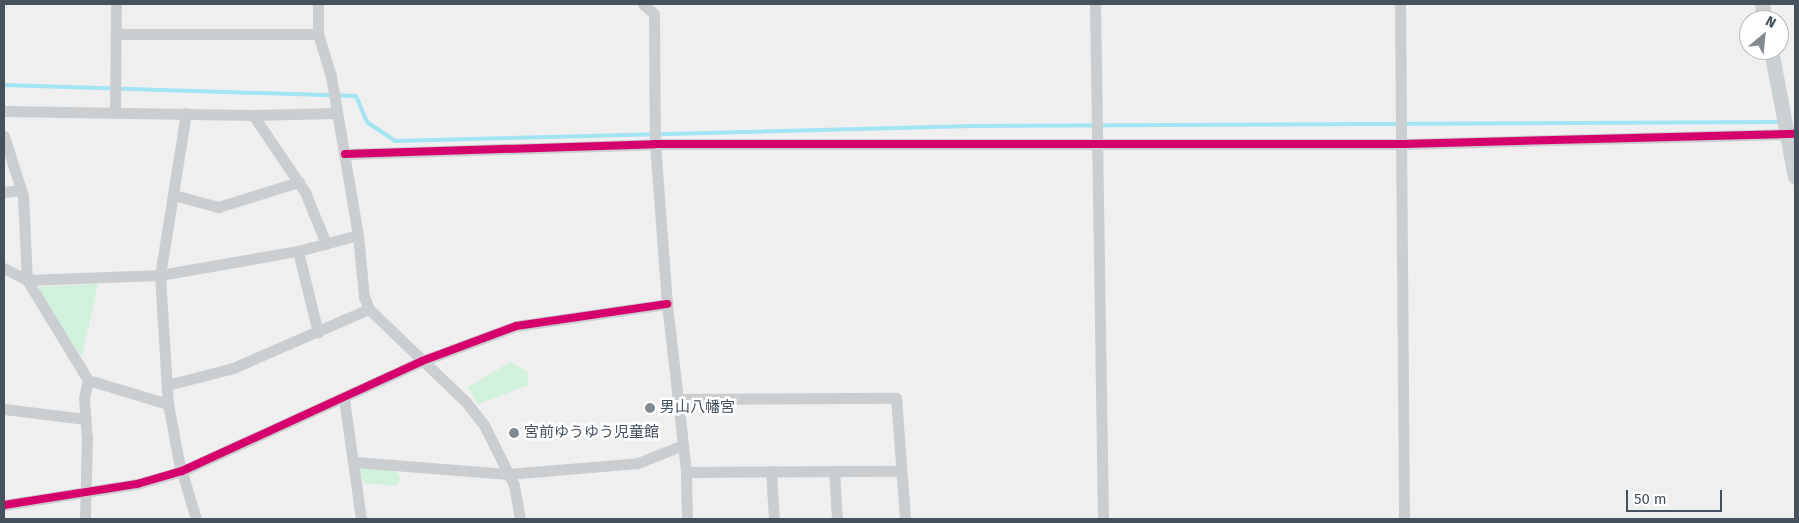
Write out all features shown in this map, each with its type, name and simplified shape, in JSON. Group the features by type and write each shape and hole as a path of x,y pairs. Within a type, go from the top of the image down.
{"main road":[{"path":"1773,60 1791,134 1795,177"}],"street":[{"path":"115,113 116,4"},
{"path":"318,4 318,34 332,76 336,113 345,154 358,236 364,297 369,309 422,362 466,402 484,425 514,485 520,519"},
{"path":"643,4 654,14 655,144 674,384 679,399 686,472 687,519"},
{"path":"1095,4 1103,519"},
{"path":"1400,4 1403,144 1404,519"},
{"path":"116,34 318,34"},
{"path":"4,111 253,115 336,113"},
{"path":"186,113 160,275 168,404 182,471 196,519"},
{"path":"253,115 299,182 326,244"},
{"path":"345,154 655,144 1097,142 1403,144 1791,134"},
{"path":"4,136 21,190 27,280 88,380 168,404"},
{"path":"174,195 218,207 299,182"},
{"path":"4,192 21,190"},
{"path":"4,268 27,280 160,275 298,251 358,236"},
{"path":"298,251 318,333"},
{"path":"4,505 136,484 182,471 422,362 516,326 667,304"},
{"path":"167,385 233,368 318,333 369,309"},
{"path":"85,519 86,419 84,398 88,380"},
{"path":"679,399 896,398 905,519"},
{"path":"344,399 355,462 361,519"},
{"path":"4,409 86,419"},
{"path":"355,462 508,474 638,462 683,445"},
{"path":"771,471 774,519"},
{"path":"834,471 837,519"},
{"path":"686,472 901,471"}],"green space":[{"path":"98,284 82,357 39,296 38,287"},
{"path":"510,362 527,371 529,385 478,404 468,387"},
{"path":"363,465 394,467 400,477 397,486 364,483 359,473"}],"waterway":[{"path":"4,85 356,96 367,122 395,141 973,126 1781,122"}],"cycle path":[{"path":"345,154 655,144 1403,144 1795,134"},
{"path":"4,505 137,484 182,471 422,361 516,326 667,304"}],"place":[{"name":"男山八幡宮","path":"650,408"},
{"name":"宮前ゆうゆう児童館","path":"514,433"}]}
